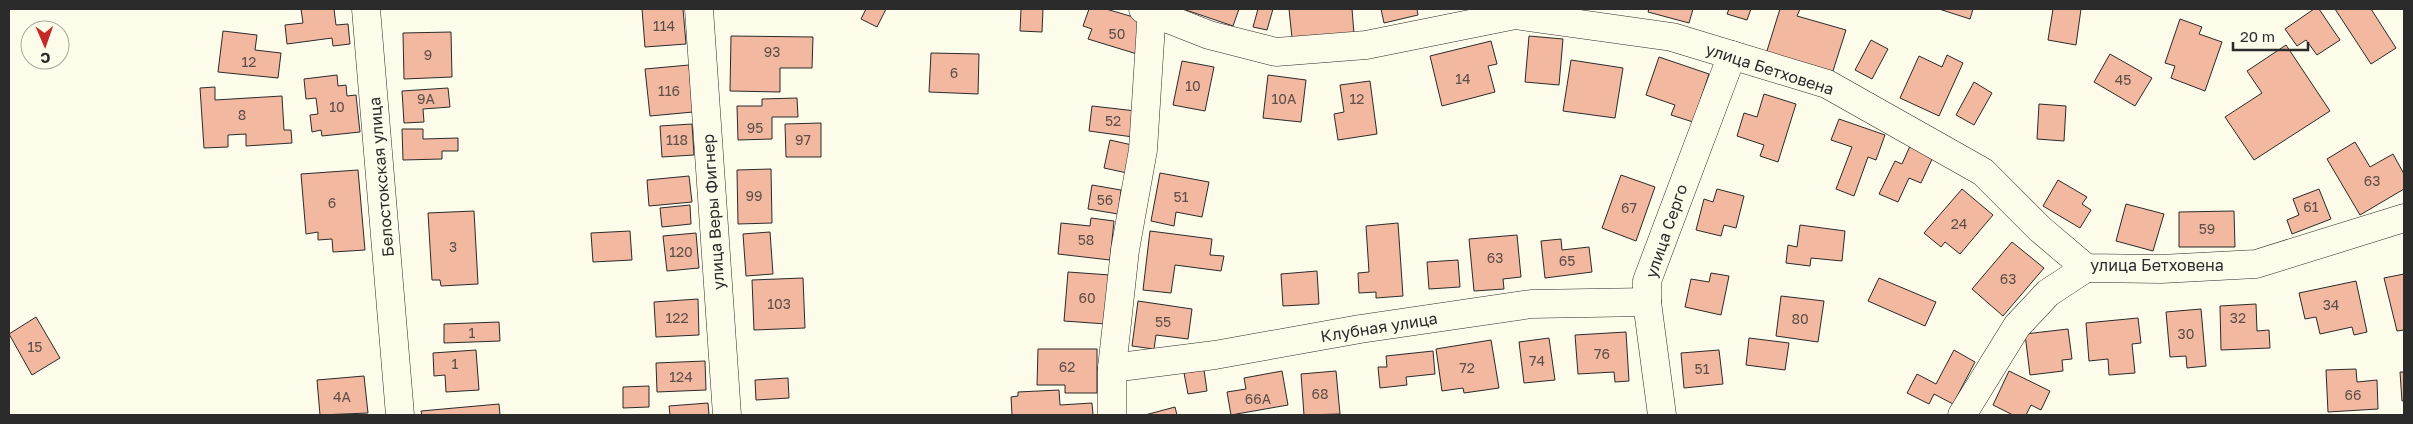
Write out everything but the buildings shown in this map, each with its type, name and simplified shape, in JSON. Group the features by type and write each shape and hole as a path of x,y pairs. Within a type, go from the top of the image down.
{"street":[{"name":"Белостокская улица","path":"366,9 400,415"},
{"name":"улица Веры Фигнер","path":"698,9 727,415"},
{"name":"улица Бетховена","path":"1149,10 1209,35 1276,52 1366,45 1514,15 1672,37 1827,84 1983,172 2040,229 2086,268 2161,268 2256,264 2404,218"},
{"path":"1112,415 1112,368 1125,250 1143,150 1149,10"},
{"name":"улица Серго","path":"1662,415 1647,302 1647,281 1732,55"},
{"path":"1962,415 2017,326 2048,293 2086,268"},
{"name":"Клубная улица","path":"1112,368 1215,355 1360,329 1531,304 1647,302"}]}
